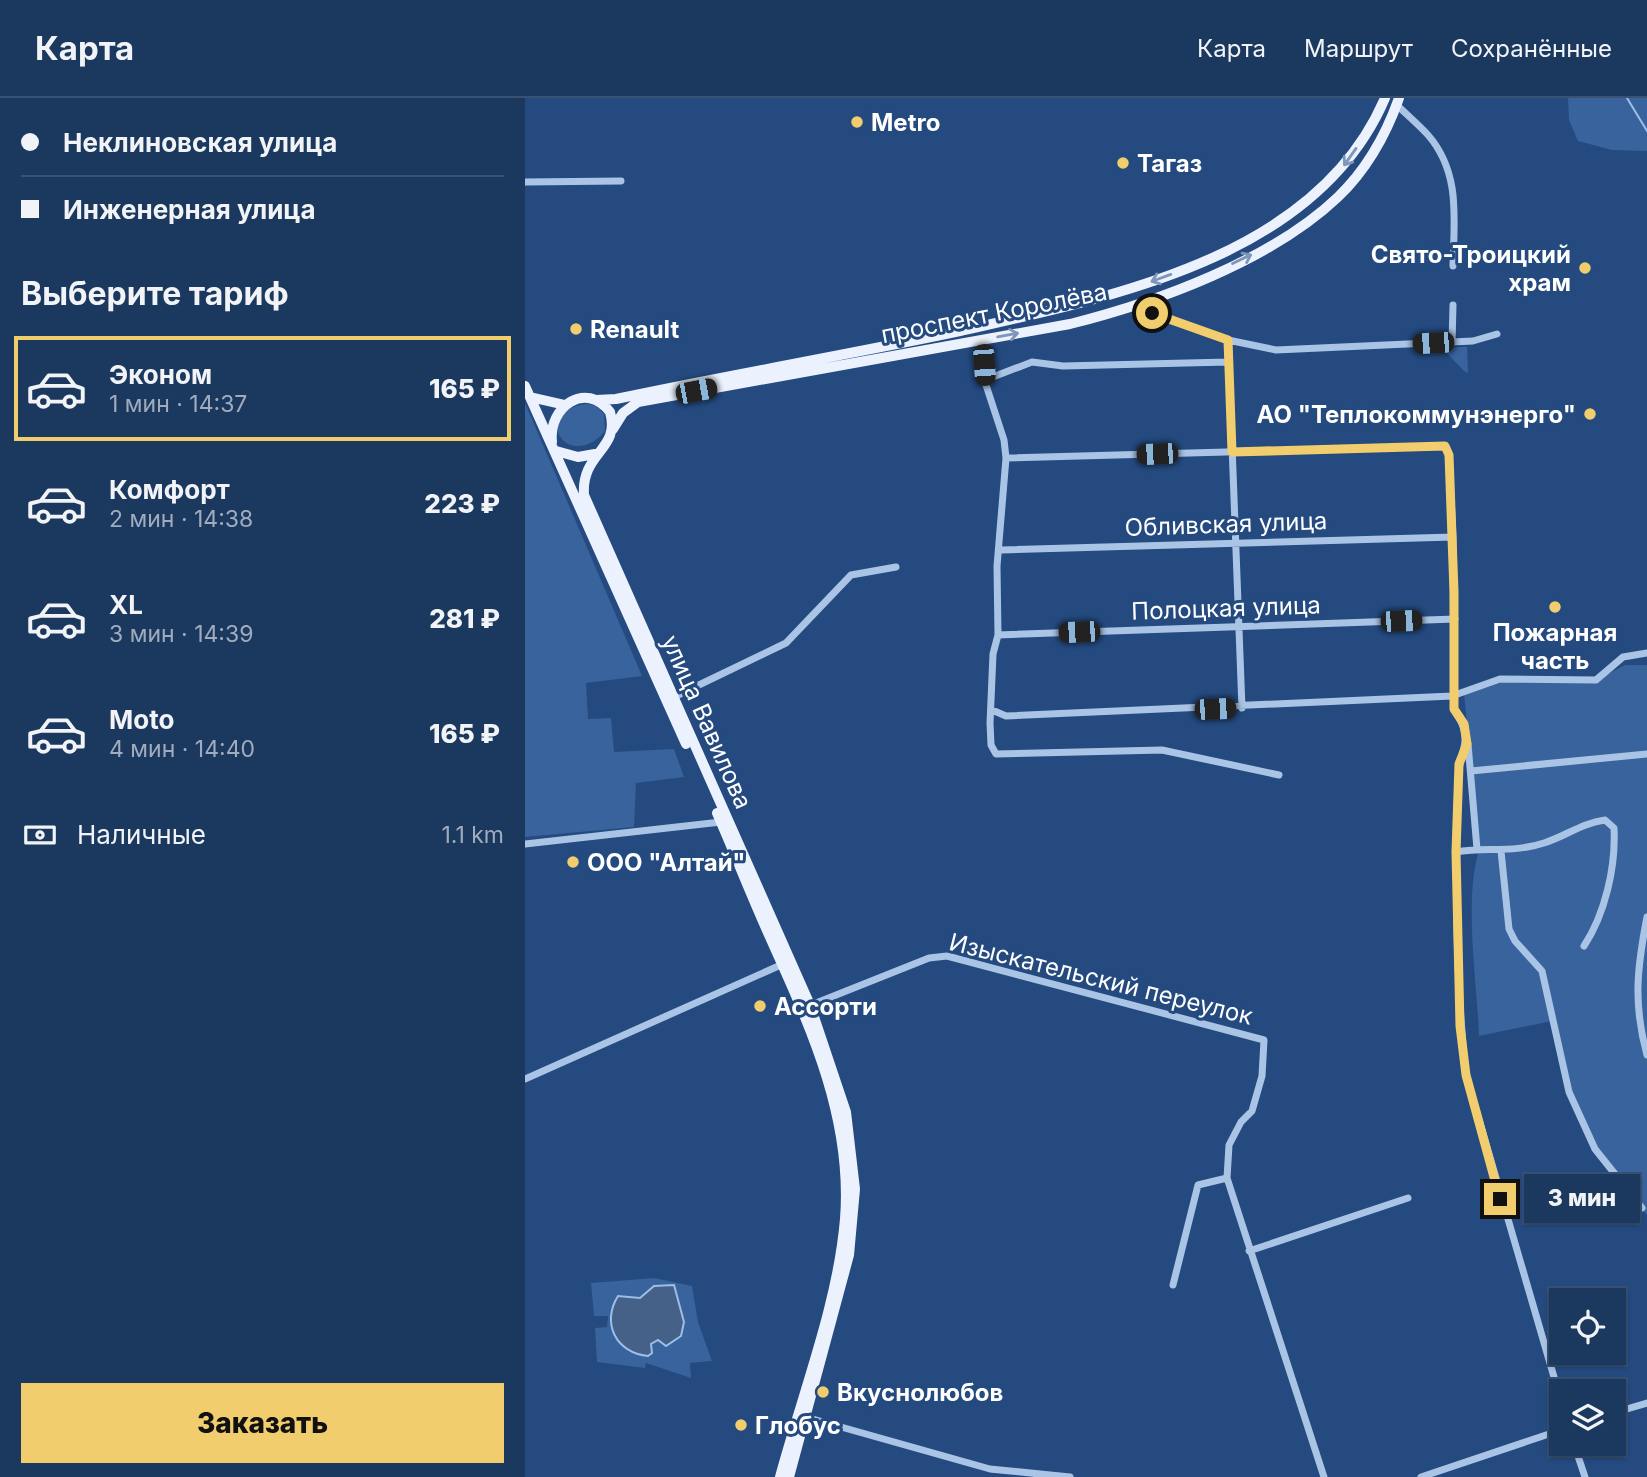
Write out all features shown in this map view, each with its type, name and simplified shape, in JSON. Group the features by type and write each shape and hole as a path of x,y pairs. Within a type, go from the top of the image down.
{"main road":[{"name":"проспект Королёва","path":"596,400 616,399 931,339 1090,301 1182,270 1238,245 1284,218 1319,190 1349,159 1385,98"},
{"name":"проспект Королёва","path":"613,429 623,413 638,402 1070,324 1134,305 1244,259 1293,230 1338,198 1373,156 1398,102"},
{"name":"улица Вавилова","path":"525,386 782,964 806,1007"},
{"path":"530,397 565,405 586,398 596,400 610,412 613,429"},
{"path":"565,405 553,420 554,447 578,457 595,454"},
{"name":"улица Вавилова","path":"613,429 610,439 595,454 583,479 584,495 674,697 806,1007 846,1112 855,1189 854,1221 843,1283 780,1477"},
{"name":"улица Вавилова","path":"789,1477 801,1416"}],"street":[{"path":"1398,102 1427,134 1449,167 1454,191 1453,266"},
{"path":"525,182 621,181"},
{"path":"1452,343 1453,304"},
{"path":"1134,305 1228,340 1276,350 1482,341 1497,334"},
{"path":"982,340 985,380 1005,440 1006,458 1001,550 997,566 999,635 993,654 991,745 996,754 1162,750 1279,775"},
{"path":"1228,340 1241,708"},
{"path":"985,380 1032,362 1063,366 1228,362"},
{"path":"1006,458 1445,446 1449,455 1453,537 1454,709 1464,724 1471,771 1477,849"},
{"name":"Обливская улица","path":"1001,550 1453,537"},
{"path":"674,697 786,643 851,575 896,566"},
{"name":"Полоцкая улица","path":"999,635 1455,620"},
{"path":"992,710 1006,716 1241,708 1454,696 1500,679 1595,680 1623,657 1647,653"},
{"path":"1467,744 1459,764 1456,852 1460,1026 1466,1075 1477,1122 1554,1379"},
{"path":"1471,771 1647,754"},
{"path":"1456,852 1477,849 1501,852 1544,843 1586,822 1605,820 1614,828 1615,845 1599,923 1584,946"},
{"path":"525,844 720,822"},
{"path":"1501,852 1509,929 1515,941 1542,971 1569,1091 1595,1149 1642,1208"},
{"path":"1647,918 1637,967 1636,1005 1647,1055"},
{"name":"Изыскательский переулок","path":"806,1007 929,958 947,956 1264,1040 1262,1076 1252,1111 1241,1122 1229,1145 1227,1178"},
{"path":"525,1079 782,964"},
{"path":"1173,1285 1198,1185 1227,1178 1324,1477"},
{"path":"1249,1251 1408,1198"},
{"path":"1626,1409 1647,1403"},
{"path":"801,1416 989,1473 1070,1477"},
{"path":"1421,1477 1549,1434"},
{"path":"1578,1456 1585,1477"}],"shaded area":[{"path":"1568,98 1647,98 1647,151 1612,150 1578,141 1569,120"},
{"path":"1441,347 1467,347 1468,373 1464,371"},
{"path":"525,403 642,676 586,683 588,719 611,718 614,752 674,749 684,777 636,783 634,827 525,837"},
{"path":"576,406 596,406 604,414 605,431 587,444 568,444 558,433 562,416"},
{"path":"1625,665 1647,665 1647,1215 1592,1147 1574,1108 1552,1021 1479,1036 1472,940 1472,890 1480,847 1464,694 1502,682 1596,680"},
{"path":"654,1278 692,1286 698,1322 712,1361 690,1363 691,1378 646,1363 645,1368 597,1362 595,1328 607,1327 608,1316 594,1316 591,1283"},
{"path":"674,1285 684,1322 681,1336 666,1346 658,1340 651,1344 652,1353 648,1356 627,1349 620,1343 612,1326 613,1306 618,1296 640,1298 654,1286"}],"waterway":[{"path":"1627,98 1647,131"}],"place":[{"name":"Metro","path":"857,122"},
{"name":"Тагаз","path":"1123,163"},
{"name":"Свято-Троицкий храм","path":"1585,268"},
{"name":"Renault","path":"576,329"},
{"name":"АО \"Теплокоммунэнерго\"","path":"1590,414"},
{"name":"Пожарная часть","path":"1555,607"},
{"name":"ООО \"Алтай\"","path":"573,862"},
{"name":"Ассорти","path":"760,1006"},
{"name":"Вкуснолюбов","path":"823,1392"},
{"name":"Глобус","path":"741,1425"}],"route":[{"path":"1152,313 1228,340 1232,452 1445,446 1449,455 1455,620 1453,694 1454,709 1464,724 1467,744 1459,764 1456,852 1460,1026 1466,1075 1500,1199"}]}
